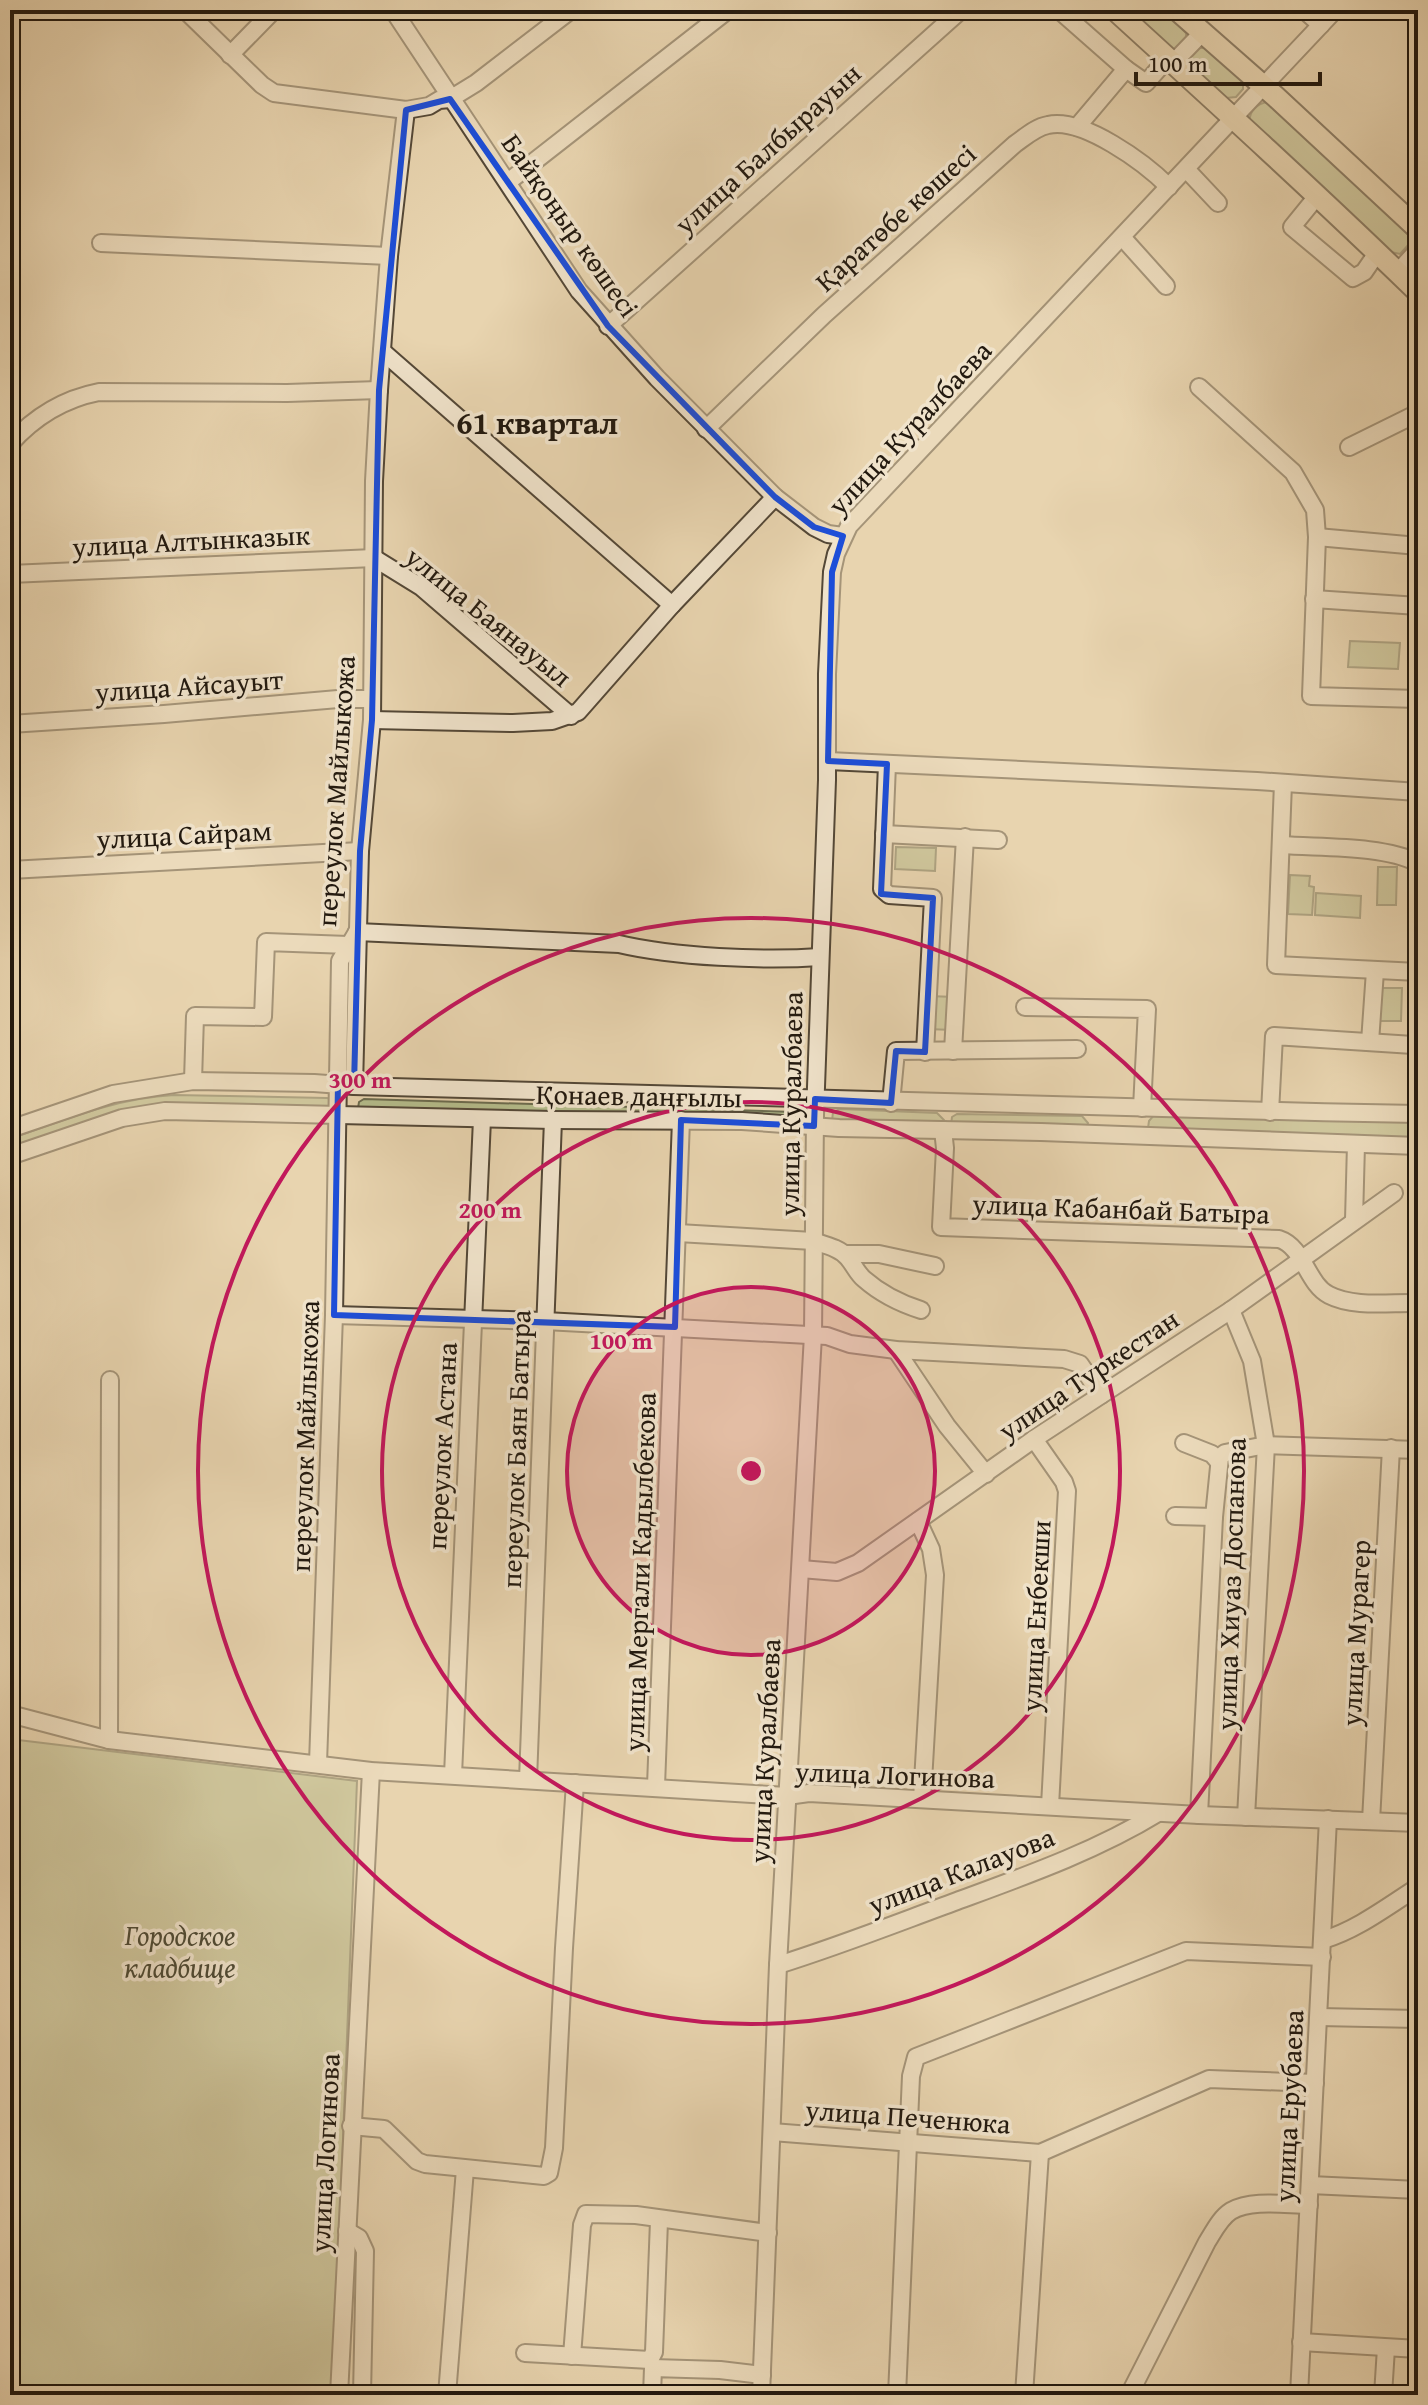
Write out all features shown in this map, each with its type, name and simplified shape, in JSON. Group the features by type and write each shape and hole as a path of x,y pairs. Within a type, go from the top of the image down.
{"main road":[{"path":"1115,10 1287,170 1318,195 1418,292"},
{"path":"1177,10 1418,229"}],"street":[{"path":"185,10 262,85 281,95 406,110 450,99 476,83 571,10"},
{"path":"230,55 274,10"},
{"name":"Байқоңыр көшесі","path":"393,10 579,291 608,326 775,497 814,527 828,534 843,536"},
{"path":"508,182 728,10"},
{"name":"улица Балбырауын","path":"608,326 961,10"},
{"path":"1059,10 1146,83 1202,33"},
{"path":"1304,10 1321,25"},
{"name":"улица Куралбаева","path":"761,2395 778,1965 813,1335 814,1126 832,572 843,536 903,467 1335,10"},
{"path":"1126,69 1077,127 1125,151 1169,187"},
{"name":"переулок Майлыкожа","path":"318,1763 338,1115 346,1085 358,973 352,939 372,720 374,481 379,390 389,256 406,110"},
{"name":"Қаратөбе көшесі","path":"706,429 824,315 1015,144 1039,127 1050,124 1077,127"},
{"path":"1186,169 1218,203"},
{"path":"1318,195 1292,227 1353,278 1364,272 1377,253"},
{"path":"1122,237 1166,286"},
{"path":"101,243 389,256"},
{"path":"1398,272 1418,250"},
{"path":"382,351 672,605"},
{"path":"1199,387 1293,472 1315,510 1317,537 1311,696 1418,699"},
{"path":"10,444 37,417 80,396 99,392 379,390"},
{"path":"1349,447 1418,413"},
{"path":"372,720 513,723 552,721 571,716 775,497"},
{"path":"1317,537 1418,546"},
{"name":"улица Алтынказык","path":"10,574 374,558"},
{"name":"улица Баянауыл","path":"374,558 421,587 571,716"},
{"path":"1314,599 1418,606"},
{"name":"улица Айсауыт","path":"10,724 372,699"},
{"path":"828,761 1418,792"},
{"path":"887,764 882,889 884,893 933,898 925,1052"},
{"path":"1283,783 1276,965 1418,972"},
{"path":"884,834 998,840"},
{"path":"953,1051 965,837"},
{"path":"1282,845 1371,852 1408,858 1418,863"},
{"name":"улица Сайрам","path":"10,870 360,851"},
{"path":"193,1081 195,1016 263,1017 266,942 352,939 619,944 643,950 751,957 820,957"},
{"path":"1370,1042 1375,971"},
{"path":"1025,1007 1147,1009 1142,1108"},
{"path":"1270,1112 1274,1036 1413,1045 1418,1038"},
{"path":"891,1103 896,1051 1077,1049"},
{"name":"Қонаев даңғылы","path":"10,1129 113,1094 193,1081 891,1103 1418,1114"},
{"name":"Қонаев даңғылы","path":"10,1156 142,1114 189,1111 482,1119 681,1120 1418,1146"},
{"name":"переулок Астана","path":"453,1775 462,1517 482,1119"},
{"name":"переулок Баян Батыра","path":"528,1780 553,1120"},
{"name":"улица Мергали Кадылбекова","path":"656,1786 681,1120"},
{"name":"улица Кабанбай Батыра","path":"943,1130 941,1227 1279,1239 1290,1245 1329,1295 1348,1301 1418,1303"},
{"path":"1354,1220 1356,1144"},
{"name":"улица Туркестан","path":"801,1569 827,1573 846,1569 1034,1439 1231,1310 1394,1193"},
{"path":"678,1233 813,1241 846,1254 879,1254 935,1266"},
{"path":"846,1254 860,1275 875,1288 898,1303 921,1310"},
{"name":"улица Хиуаз Доспанова","path":"1231,1310 1252,1361 1266,1445 1246,1817"},
{"path":"334,1315 545,1321 813,1335 865,1347 1073,1361 1087,1372 1101,1395"},
{"path":"896,1350 947,1426 986,1474"},
{"path":"109,1740 110,1380"},
{"name":"улица Енбекши","path":"1034,1439 1067,1491 1050,1806"},
{"path":"1184,1443 1212,1454 1218,1461"},
{"path":"1199,1815 1218,1461 1225,1453 1266,1445 1418,1450"},
{"name":"улица Мурагер","path":"1371,1821 1391,1448"},
{"path":"1175,1516 1214,1517"},
{"path":"918,1521 931,1549 935,1575 922,1799"},
{"name":"улица Логинова","path":"10,1714 109,1740 371,1771 787,1796 809,1793 1158,1813 1418,1823"},
{"name":"улица Логинова","path":"339,2395 371,1771"},
{"path":"351,2126 384,2129 417,2161 544,2176 551,2169 575,1783"},
{"name":"улица Калауова","path":"778,1965 827,1950 1011,1881 1116,1836 1158,1813"},
{"name":"улица Ерубаева","path":"1299,2395 1328,1819"},
{"path":"897,2395 912,2067 916,2057 1186,1951 1322,1949 1418,1887"},
{"path":"1319,2017 1418,2019"},
{"path":"1024,2395 1040,2153 1209,2079 1315,2083"},
{"name":"улица Печенюка","path":"772,2132 1040,2153"},
{"path":"447,2395 465,2169"},
{"path":"1310,2185 1418,2190"},
{"path":"1129,2395 1207,2242 1221,2221 1232,2211 1252,2205 1309,2205"},
{"path":"572,2356 582,2218 592,2212 636,2215 659,2221 768,2233"},
{"path":"525,2353 644,2361 652,2357 659,2221"},
{"path":"347,2231 359,2238 365,2251 362,2395"},
{"path":"1301,2342 1418,2349"},
{"path":"1383,2395 1386,2348"},
{"path":"652,2395 653,2368 762,2375"}],"highlighted area":[{"path":"450,99 608,326 775,497 814,527 843,536 832,572 828,761 887,764 881,894 933,898 925,1052 896,1051 891,1103 815,1099 814,1126 681,1120 675,1327 334,1315 338,1084 354,1086 360,851 372,720 379,390 406,110"}],"green space":[{"path":"1129,10 1163,10 1186,33 1186,39 1175,50 1171,49"},
{"path":"1196,48 1206,48 1243,80 1243,89 1236,97 1226,98 1190,67 1187,60"},
{"path":"1268,102 1412,233 1411,242 1400,254 1391,252 1250,123 1254,109"},
{"path":"1350,641 1400,643 1398,669 1348,667"},
{"path":"896,847 936,848 935,871 895,869"},
{"path":"1378,867 1397,867 1396,905 1377,905"},
{"path":"1290,875 1310,876 1309,886 1314,887 1312,915 1288,914"},
{"path":"1316,893 1361,896 1360,918 1315,915"},
{"path":"1381,988 1402,988 1401,1021 1380,1021"},
{"path":"929,996 954,997 953,1030 927,1029"},
{"path":"174,1095 331,1099 330,1110 169,1110 10,1153 10,1139 111,1105"},
{"path":"364,1099 794,1112 794,1124 358,1108 359,1102"},
{"path":"840,1109 937,1113 944,1120 943,1124 832,1121 833,1112"},
{"path":"957,1114 1082,1116 1088,1123 1087,1127 951,1125 952,1117"},
{"path":"1154,1115 1418,1122 1418,1143 1148,1128"},
{"name":"Городское кладбище","path":"10,1739 357,1781 333,2395 10,2395"},
{"path":"570,2385 626,2387 626,2395 570,2395"}],"district":[{"name":"61 квартал","path":"537,422"}]}
